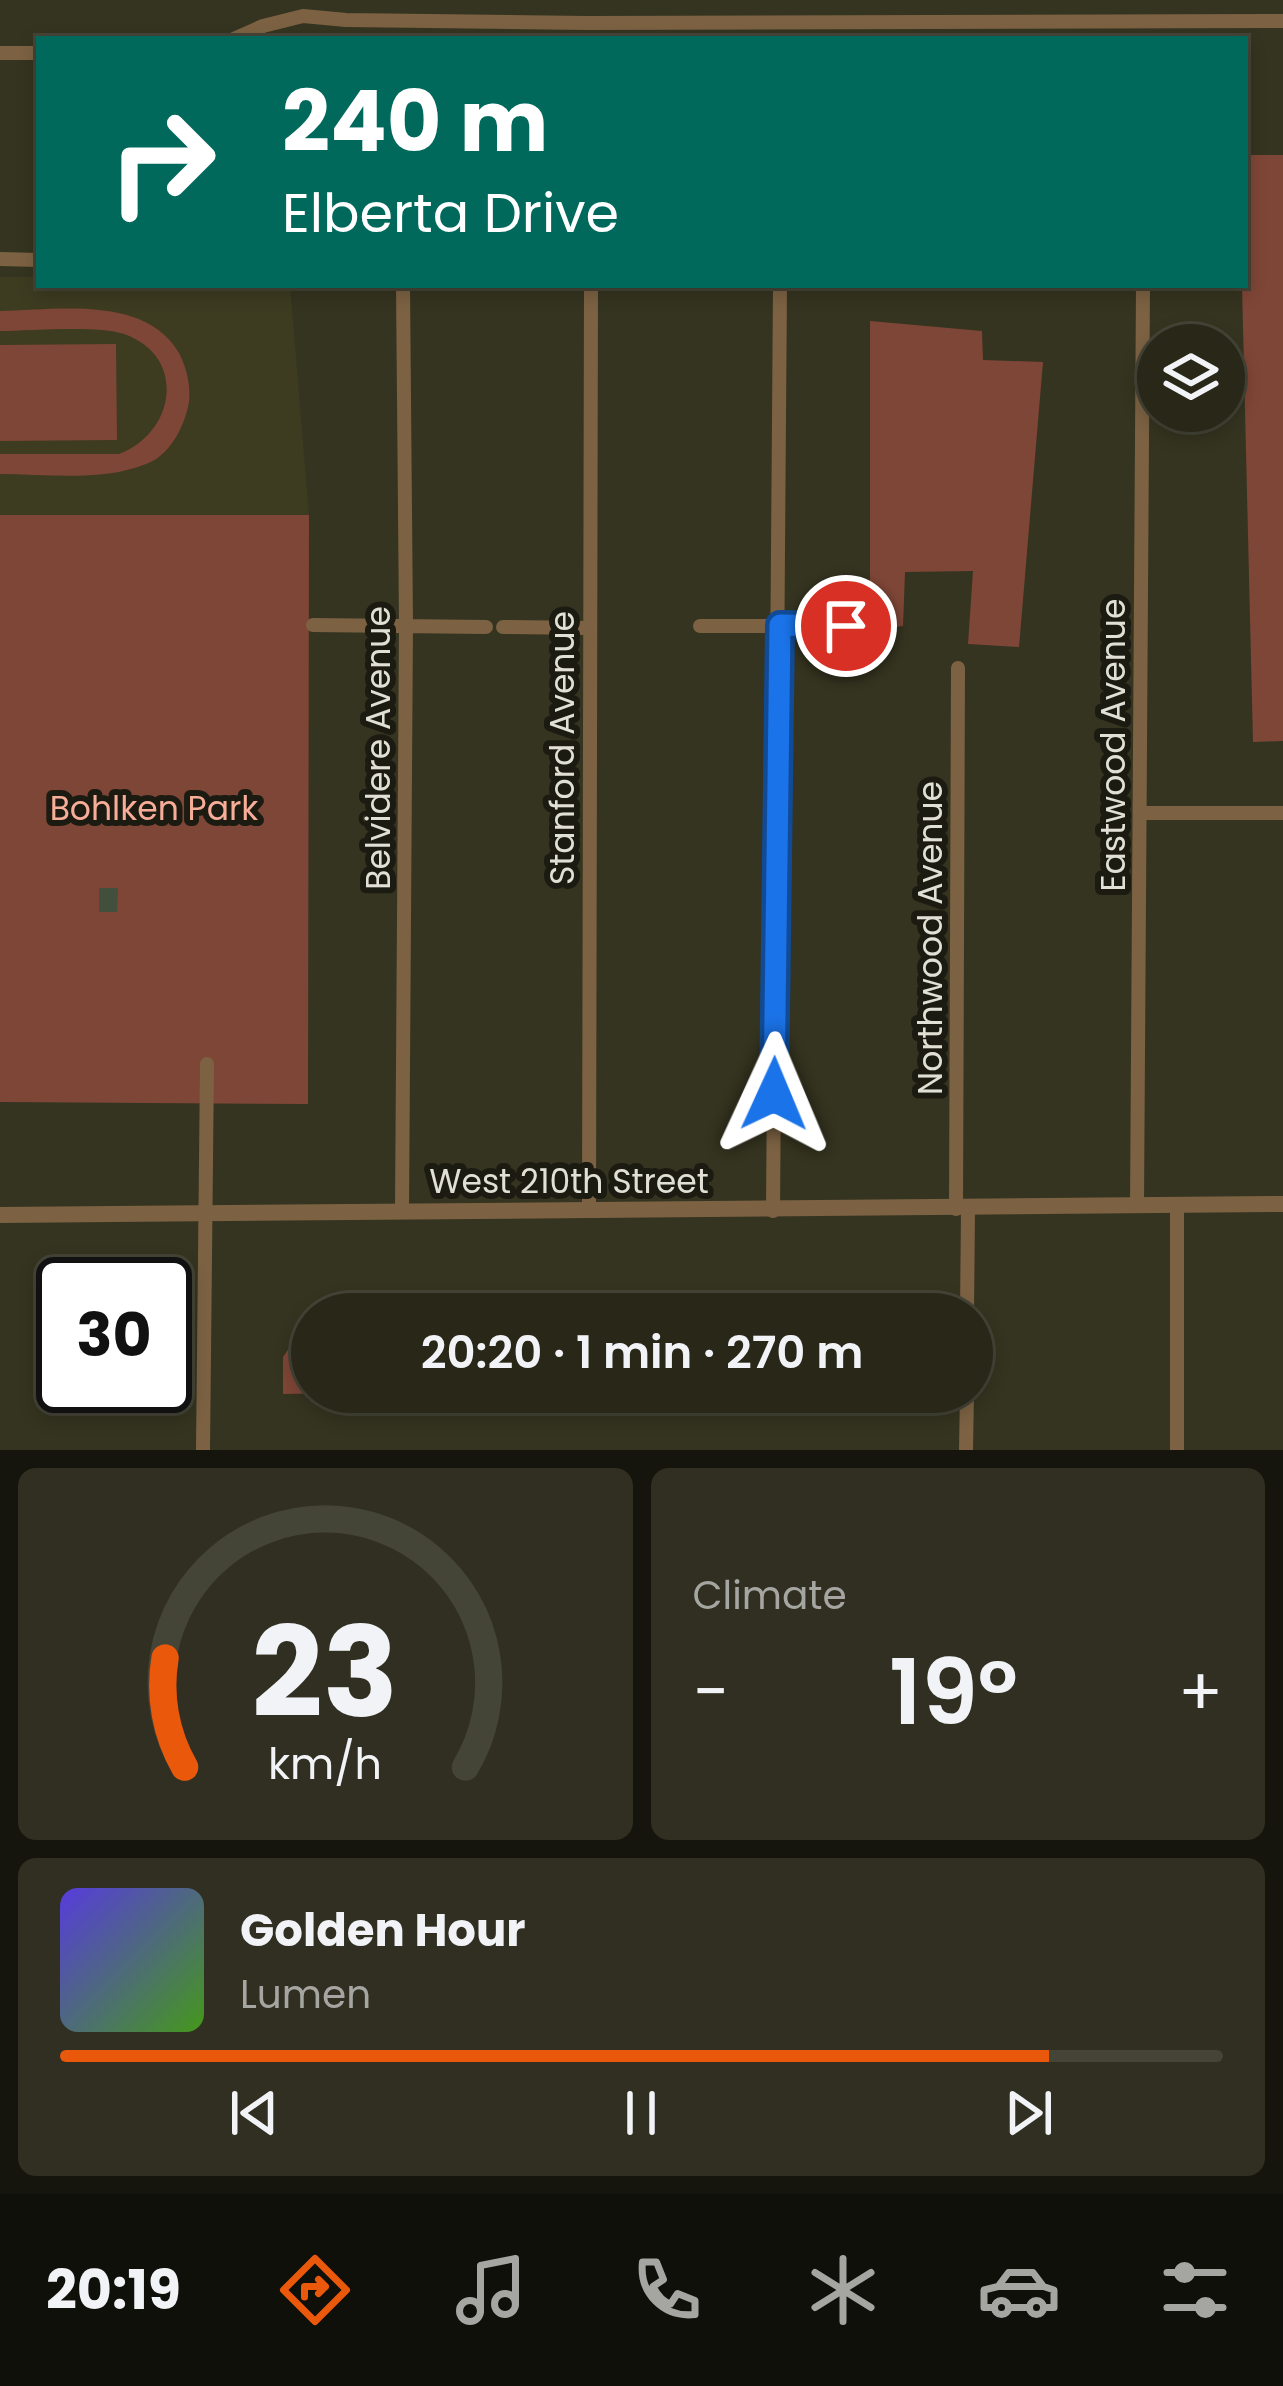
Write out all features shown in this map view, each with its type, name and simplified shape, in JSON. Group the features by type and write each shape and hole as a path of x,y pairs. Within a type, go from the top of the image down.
{"street":[{"path":"241,36 302,16 587,31 779,21 1283,20"},
{"path":"779,21 779,36"},
{"path":"1143,21 1143,36"},
{"path":"0,53 36,53"},
{"path":"0,259 36,260"},
{"name":"Belvidere Avenue","path":"402,1212 403,288"},
{"name":"Stanford Avenue","path":"589,1211 591,288"},
{"path":"773,1210 779,288"},
{"name":"Eastwood Avenue","path":"1137,1206 1143,288"},
{"path":"313,625 486,627"},
{"path":"700,626 846,626"},
{"path":"503,627 589,628"},
{"name":"Northwood Avenue","path":"958,668 966,1293"},
{"path":"1140,813 1283,813"},
{"path":"203,1450 207,1064"},
{"name":"West 210th Street","path":"0,1215 1283,1204"},
{"path":"1177,1205 1178,1450"},
{"path":"966,1450 967,1413"}],"shaded area":[{"path":"0,277 36,277 36,288 290,288 309,515 0,515"}],"green space":[{"path":"1248,155 1283,155 1283,741 1253,742 1242,288 1248,288"},
{"path":"98,310 145,322 164,335 179,353 188,379 188,407 174,441 154,460 129,470 74,476 0,474 0,454 119,454 153,429 166,394 158,359 124,334 81,329 0,331 0,311"},
{"path":"870,321 982,331 983,360 1043,362 1019,647 968,644 973,571 905,572 903,626 870,630"},
{"path":"116,344 117,440 0,441 0,345"},
{"name":"Bohlken Park","path":"0,515 309,515 308,1104 0,1102"},
{"path":"291,1345 291,1394 283,1394 283,1357"}],"building":[{"path":"99,888 118,888 117,912 99,912"}],"route":[{"path":"774,1094 780,625 846,626"}]}
